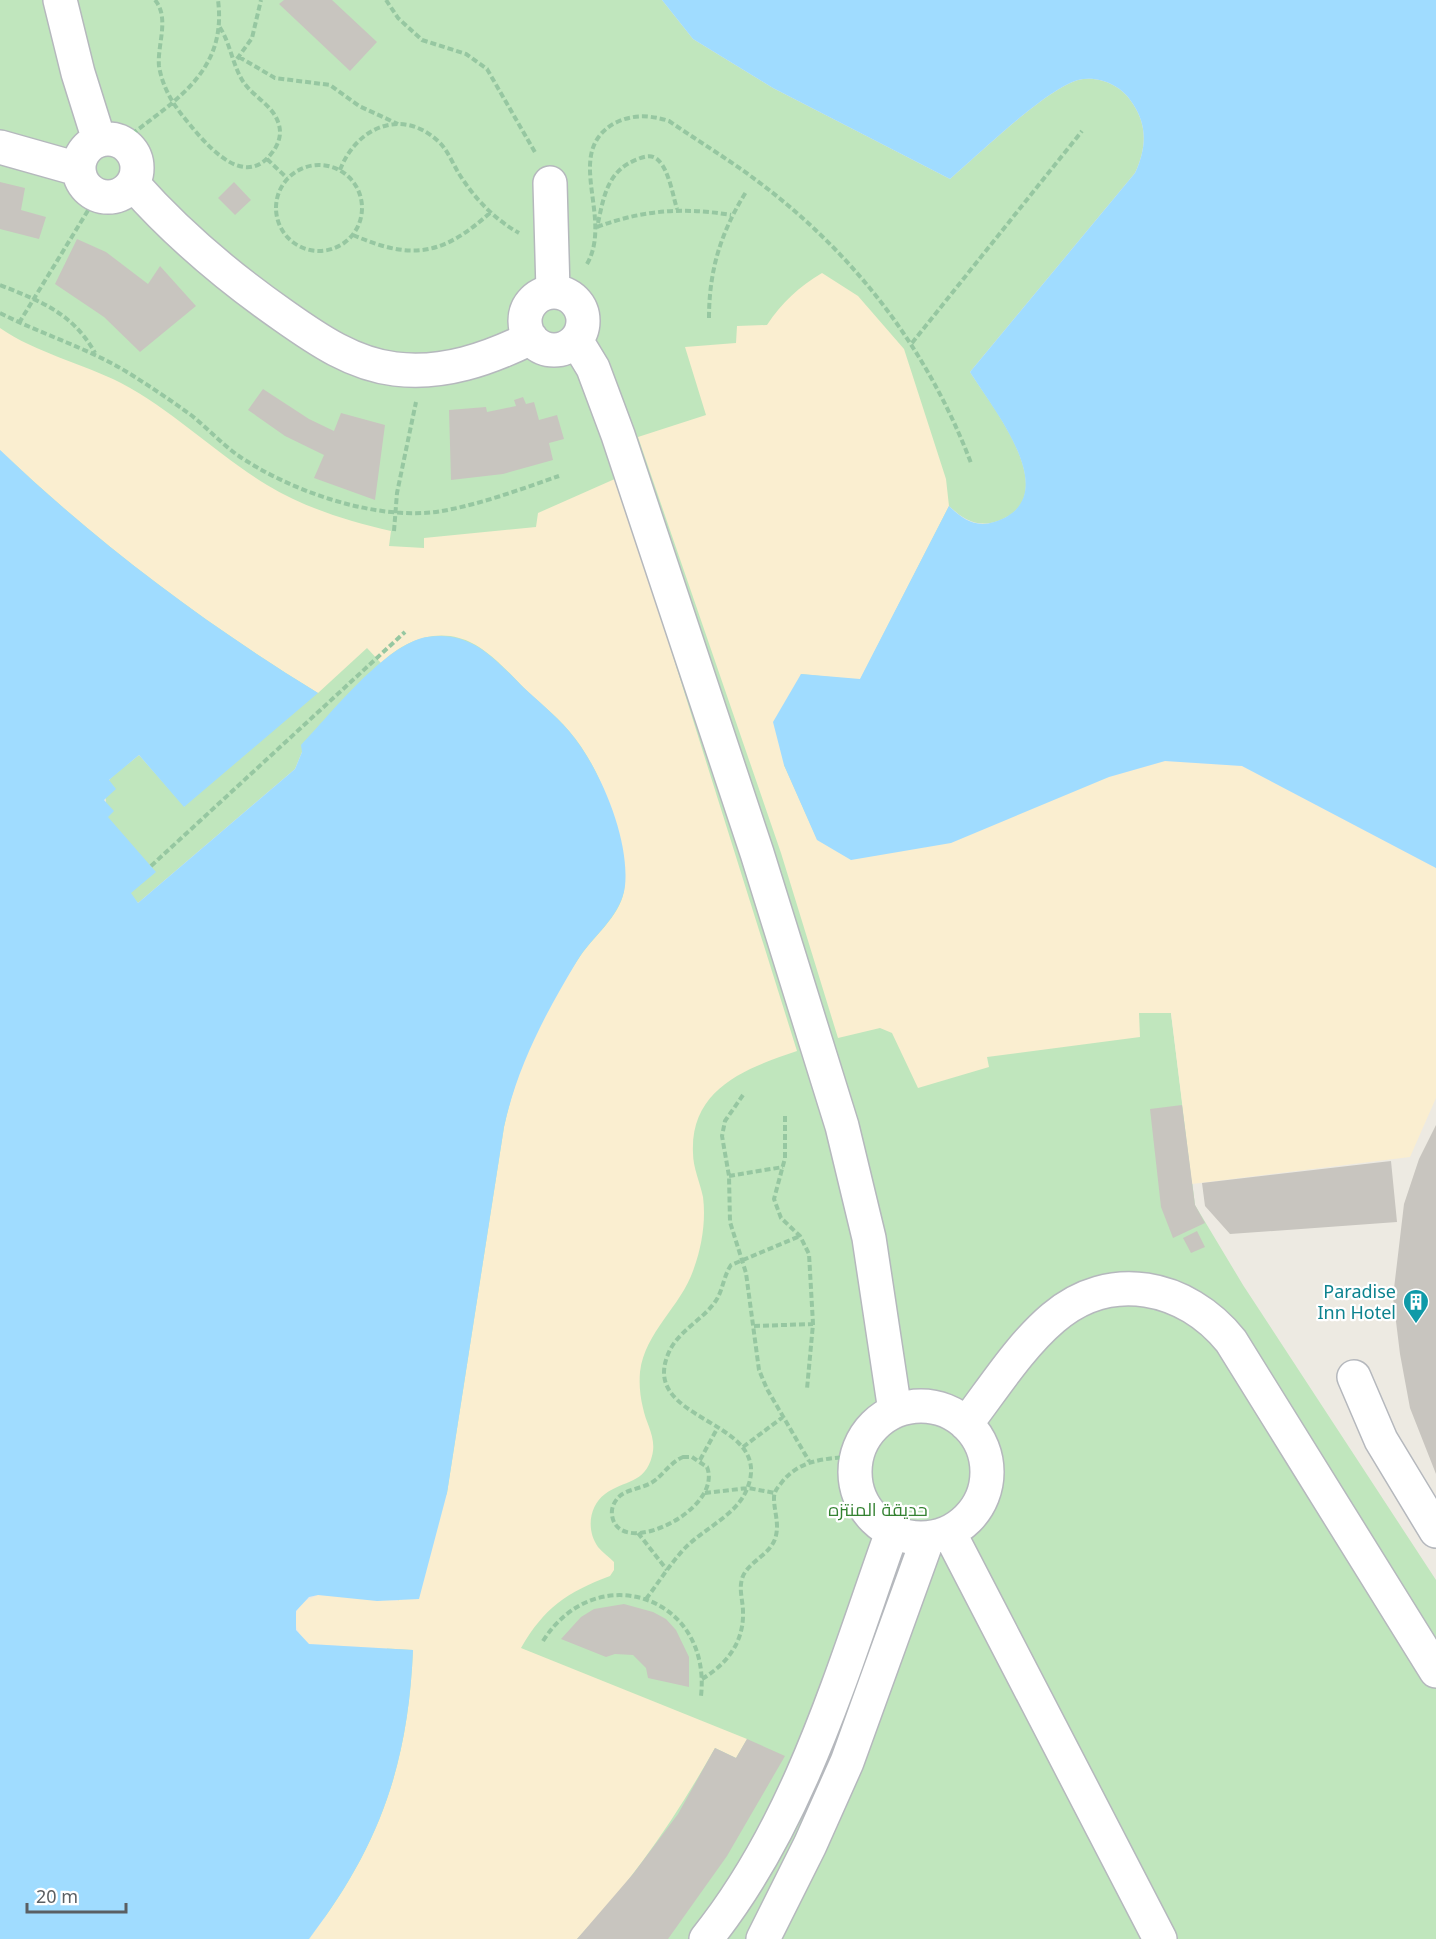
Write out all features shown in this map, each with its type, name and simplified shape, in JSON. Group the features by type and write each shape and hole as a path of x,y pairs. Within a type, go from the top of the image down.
{"lane":[{"path":"60,0 78,73 110,141"},
{"path":"110,141 131,149 137,160 137,173 133,184 117,196 97,195 81,180 78,169 84,151 110,141"},
{"path":"0,147 78,169"},
{"path":"544,171 552,249 560,293"},
{"path":"133,184 207,260 309,334 339,352 393,369 422,371 471,362 502,352 531,338"},
{"path":"560,293 578,304 584,322 576,340 558,350 538,345 531,338 525,319 528,308 534,300 560,293"},
{"path":"576,340 593,368 618,435 750,831 823,1062 842,1126 869,1238 895,1411"},
{"path":"966,1424 1036,1335 1054,1318 1084,1298 1120,1289 1138,1289 1157,1291 1191,1304 1220,1327 1231,1341 1436,1671"},
{"path":"1354,1377 1381,1440 1436,1531"},
{"path":"925,1406 940,1409 966,1424 982,1447 987,1476 985,1490 972,1515 938,1535 916,1538 892,1532 879,1524 860,1501 854,1471 856,1456 870,1429 895,1411 925,1406"},
{"path":"705,1939 752,1872 779,1824 807,1765 892,1532"},
{"path":"763,1939 810,1845 847,1762 938,1535"},
{"path":"938,1535 1160,1939"}],"path":[{"path":"155,0 162,12 159,66 167,93 223,159 244,167 256,165 267,159 279,138 279,126 275,114 242,81 227,38 219,26"},
{"path":"110,141 173,102 188,90 199,76 215,44 219,26 218,0"},
{"path":"235,62 252,38 261,0"},
{"path":"386,0 398,18 423,40 466,54 487,69 513,110 544,171"},
{"path":"239,57 275,78 330,85 379,117 416,128 440,142 470,189 491,212 515,231 552,249"},
{"path":"597,227 589,172 590,159 602,135 624,119 654,116 669,121 756,180 828,241 860,274 912,343 937,386 970,463"},
{"path":"340,170 352,146 362,136 387,125 402,125"},
{"path":"912,343 1082,131"},
{"path":"560,293 595,248 604,195 612,177 628,163 644,157 656,158 662,164 677,209"},
{"path":"267,159 287,178"},
{"path":"312,165 327,165 340,170 354,183 362,200 363,212 353,235 342,244 323,250 302,248 282,230 276,203 287,178 312,165"},
{"path":"709,318 709,296 716,254 731,215 746,192"},
{"path":"19,322 97,195"},
{"path":"597,227 623,218 677,209 731,215"},
{"path":"353,235 390,249 425,250 459,238 491,212"},
{"path":"0,285 34,299 73,321 95,354"},
{"path":"0,313 95,354 190,415 235,454 288,484 324,497 395,512 439,512 480,503 559,477"},
{"path":"394,531 395,512 422,371"},
{"path":"151,866 405,632"},
{"path":"743,1095 725,1121 722,1136 729,1176 730,1222 743,1259 752,1299 754,1349 759,1370 809,1461"},
{"path":"785,1116 787,1137 783,1167 775,1188 776,1209 781,1218 800,1236 809,1254 813,1324 807,1389"},
{"path":"729,1176 783,1167"},
{"path":"646,1599 667,1570 700,1534 738,1504 748,1488 750,1467 743,1447 718,1427 685,1409 668,1387 666,1360 671,1347 716,1300 726,1272 743,1259 800,1236"},
{"path":"754,1326 813,1324"},
{"path":"743,1447 783,1417"},
{"path":"700,1460 718,1427"},
{"path":"692,1456 700,1460 710,1475 705,1492 677,1519 661,1527 638,1533 625,1532 614,1522 612,1509 618,1497 652,1483 674,1461 692,1456"},
{"path":"702,1679 722,1666 738,1641 743,1621 743,1577 770,1548 775,1538 777,1516 775,1493 788,1474 809,1461 856,1456"},
{"path":"705,1492 748,1488 775,1493"},
{"path":"638,1533 667,1570"},
{"path":"543,1641 552,1626 578,1604 611,1594 646,1599 676,1616 687,1630 695,1645 702,1679 700,1696"}],"green space":[{"name":"حديقة المنتزه","path":"0,0 662,0 693,39 773,88 950,179 1031,109 1064,86 1078,80 1101,80 1116,87 1128,97 1138,113 1144,138 1135,173 970,372 1006,427 1017,450 1025,472 1025,492 1017,509 998,521 990,523 971,521 949,506 1171,1013 1195,1205 1243,1285 1436,1580 1436,1939 309,1939 324,1920 398,1601 302,752 295,769 138,903 130,894 108,818 106,789 110,779 139,755 185,807 26,475 0,450"}],"sand":[{"path":"822,273 858,296 904,349 946,479 949,506 860,680 801,674 784,765 817,839 1109,777 1165,761 1242,766 1436,868 1436,1098 1410,1157 1192,1184 1171,1013 1139,1013 1140,1037 987,1057 989,1067 918,1088 892,1033 880,1028 838,1038 781,853 638,437 706,415 685,347 736,343 737,326 767,325 792,296"},
{"path":"0,328 14,337 106,376 140,394 248,473 281,493 327,513 391,531 389,546 424,548 424,538 536,527 538,513 617,478 797,1051 759,1065 725,1084 711,1097 701,1112 695,1131 693,1153 704,1206 703,1233 699,1251 688,1282 649,1344 640,1372 641,1399 653,1443 652,1456 649,1465 639,1477 612,1489 600,1499 595,1505 591,1519 594,1540 614,1562 614,1570 610,1576 581,1588 558,1603 539,1622 521,1648 747,1739 736,1758 715,1748 685,1799 635,1872 577,1939 309,1939 354,1871 385,1804 404,1731 413,1650 309,1644 300,1635 295,1620 301,1603 318,1595 398,1601 447,1493 504,1127 516,1082 533,1039 554,997 579,958 617,910 624,891 623,871 613,818 603,787 588,758 569,731 500,664 476,645 448,636 427,637 407,644 381,663 367,648 318,693 234,639 153,580 75,517 0,450"}],"water":[{"path":"662,0 1436,0 1436,868 1242,766 1165,761 1109,777 951,843 851,860 817,840 784,765 773,722 801,674 860,679 949,506 970,521 987,524 1015,510 1025,494 1025,474 1018,452 1007,429 970,372 1135,173 1143,147 1143,130 1138,113 1123,92 1101,80 1078,80 1064,86 1031,109 950,179 773,88 693,39"},
{"path":"0,450 75,517 153,580 234,639 318,693 184,807 139,755 109,780 116,789 104,800 114,811 108,817 156,872 131,893 138,903 295,769 302,752 301,745 377,666 411,642 427,637 457,638 481,649 564,725 591,763 601,783 623,846 625,886 618,907 577,961 533,1041 516,1083 504,1127 447,1493 419,1599 377,1601 318,1595 309,1597 296,1611 296,1630 309,1644 413,1650 404,1731 385,1804 354,1871 309,1939 0,1939"}],"building":[{"path":"284,0 332,0 377,42 350,71 279,4"},
{"path":"0,182 25,188 21,210 46,217 39,239 0,229"},
{"path":"234,182 251,200 235,215 218,198"},
{"path":"77,239 106,252 148,284 160,266 196,306 140,352 104,317 55,284"},
{"path":"263,389 309,419 334,431 341,413 385,425 375,500 314,478 324,455 285,436 248,410"},
{"path":"523,397 526,404 534,402 539,420 557,415 564,439 549,443 553,460 503,474 451,480 449,410 486,407 487,412 516,406 514,400"},
{"path":"1182,1105 1195,1205 1205,1223 1173,1238 1161,1207 1150,1109"},
{"name":"Paradise Inn Hotel","path":"1436,1125 1436,1474 1410,1408 1393,1297 1404,1204 1419,1159"},
{"path":"1391,1161 1397,1222 1230,1234 1205,1206 1202,1183"},
{"path":"1197,1231 1205,1247 1191,1253 1183,1238"},
{"path":"624,1604 653,1612 666,1619 676,1630 689,1657 689,1687 648,1678 646,1668 633,1655 615,1654 606,1657 561,1639 581,1617 594,1609"},
{"path":"747,1739 785,1756 727,1856 668,1939 577,1939 633,1874 678,1814 715,1748 736,1758"}],"place":[{"name":"Paradise Inn Hotel","path":"1416,1325"}]}
